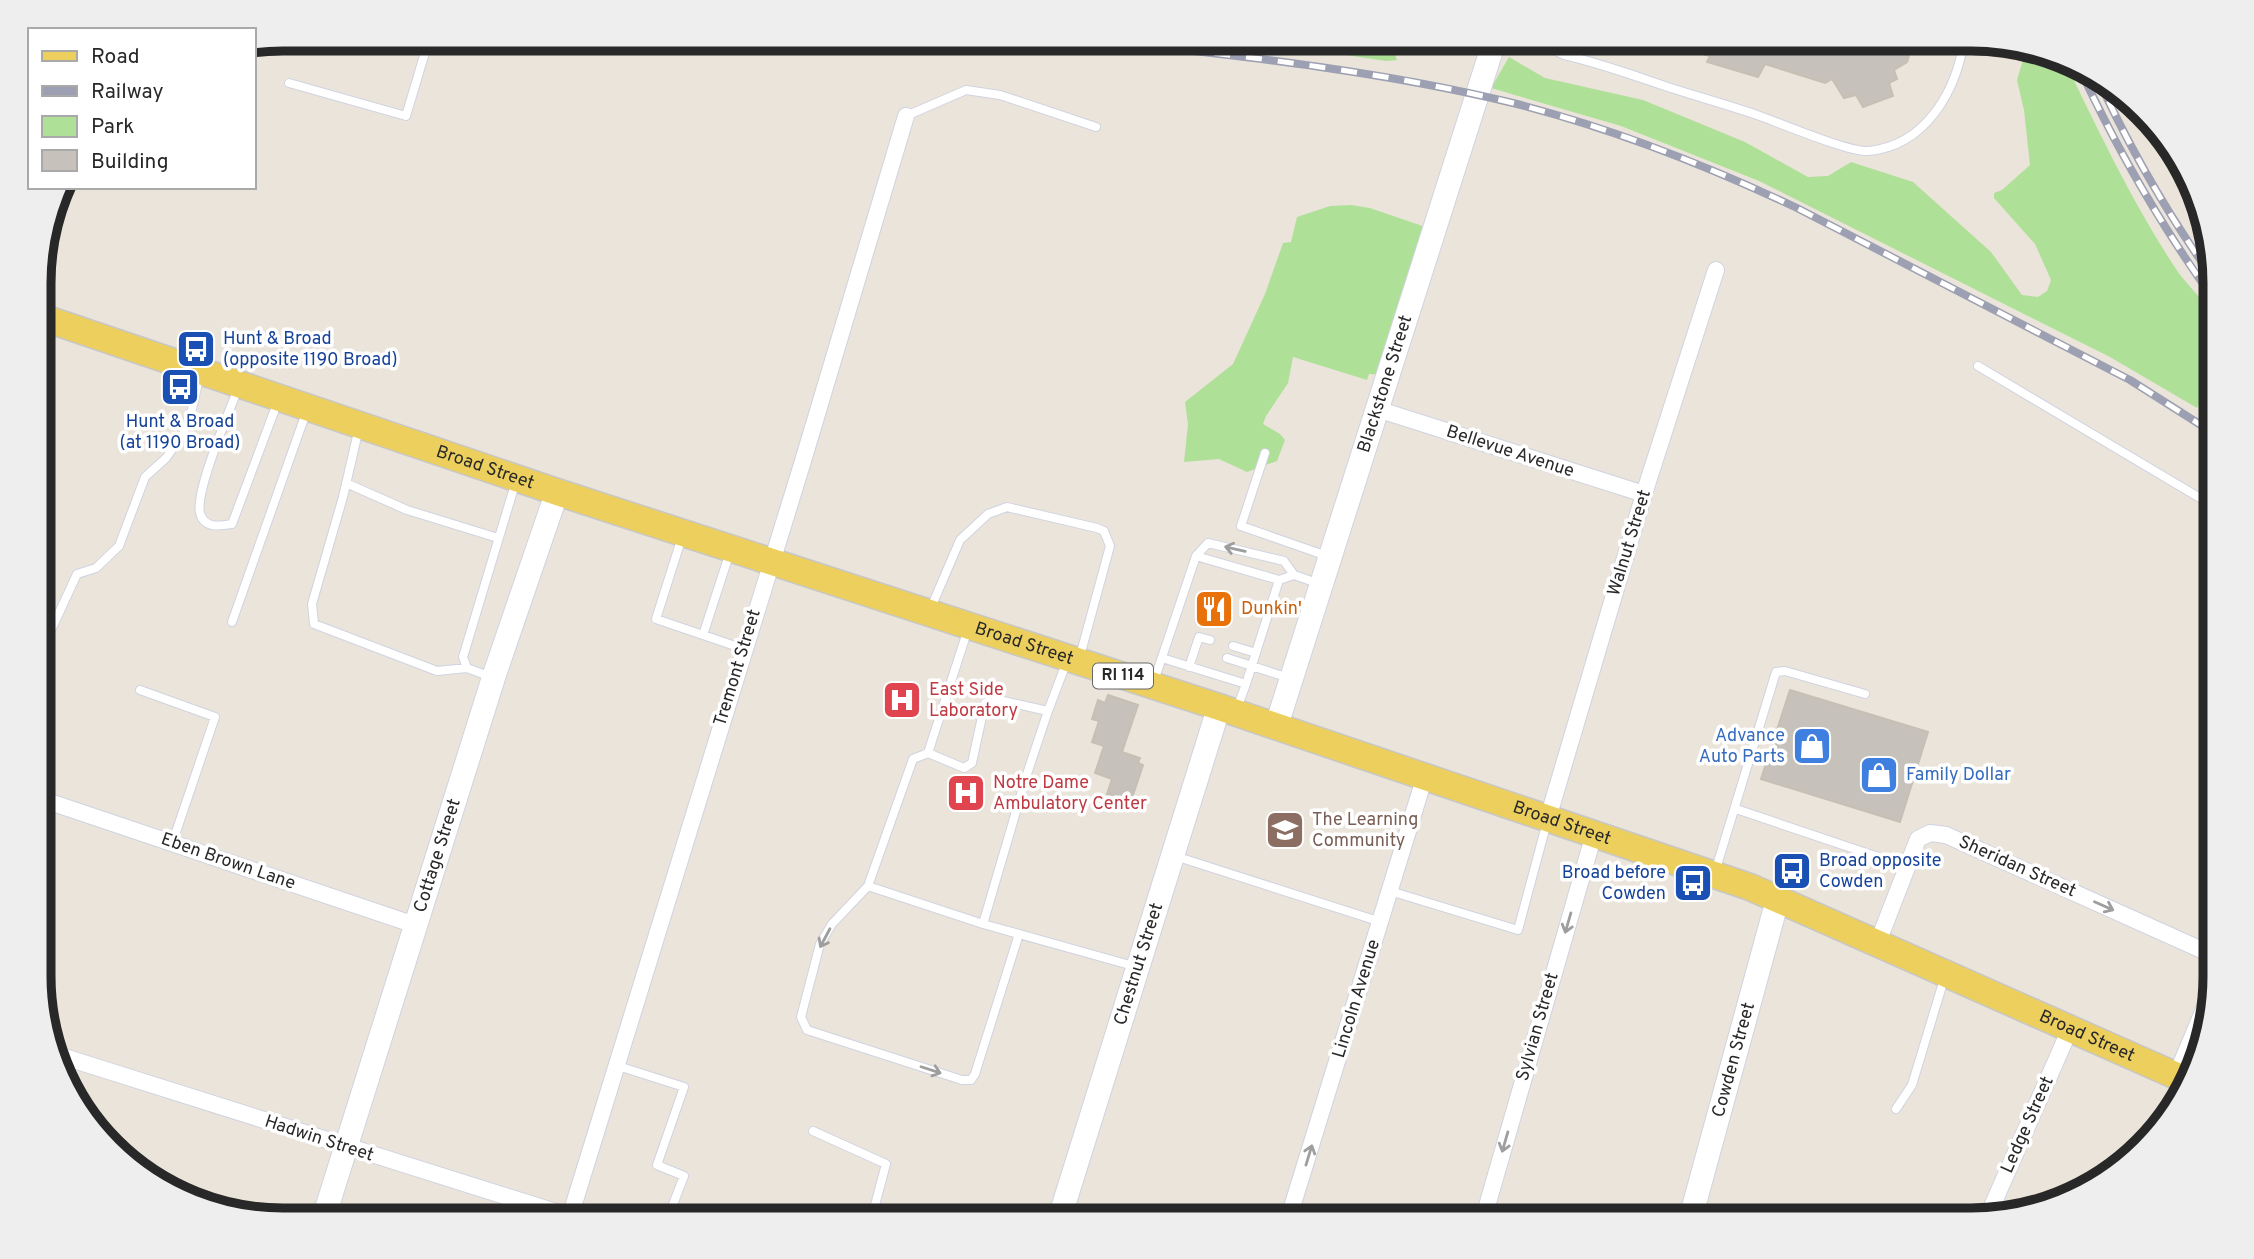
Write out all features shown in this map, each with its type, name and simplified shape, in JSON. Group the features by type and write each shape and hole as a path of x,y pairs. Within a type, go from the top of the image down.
{"main road":[{"name":"Broad Street","path":"51,320 517,479 1425,776 1779,898 2180,1077"}],"street":[{"name":"Blackstone Street","path":"1276,727 1491,51"},
{"name":"Tremont Street","path":"576,1208 615,1065 906,116"},
{"name":"Walnut Street","path":"1548,818 1644,494 1716,270"},
{"name":"Bellevue Avenue","path":"1377,409 1644,494"},
{"name":"Cottage Street","path":"327,1208 494,678 557,492"},
{"name":"Chestnut Street","path":"1063,1208 1172,855 1227,710"},
{"name":"Lincoln Avenue","path":"1292,1208 1425,776"},
{"name":"Eben Brown Lane","path":"51,802 415,925"},
{"name":"Sheridan Street","path":"1878,942 1918,839 1930,833 1946,835 2203,950"},
{"name":"Sylvian Street","path":"1486,1208 1594,834"},
{"name":"Cowden Street","path":"1693,1208 1779,898"},
{"name":"Ledge Street","path":"1992,1207 2070,1029"},
{"name":"Hadwin Street","path":"66,1057 538,1208"}],"lane":[{"path":"289,83 406,117 425,51"},
{"path":"1554,51 1866,151 1904,139 1918,130 1942,106 1952,84 1961,51"},
{"path":"906,116 966,90 1000,95 1096,127"},
{"path":"1978,366 2203,500"},
{"path":"51,630 77,574 96,568 119,546 145,477 166,458 183,434 201,372"},
{"path":"239,384 201,493 200,513 205,522 215,527 232,524 279,398"},
{"path":"232,622 308,408"},
{"path":"360,425 312,604 314,624 437,670 467,668 494,678"},
{"path":"1265,453 1241,526 1330,557"},
{"path":"467,668 463,657 517,479"},
{"path":"346,483 407,510 498,538"},
{"path":"929,613 960,540 988,514 1007,507 1097,527 1104,531 1110,546 1073,660 1048,710 1019,799 984,924"},
{"path":"684,534 656,619 744,649"},
{"path":"1152,685 1196,556 1208,543 1284,561 1294,575 1321,584"},
{"path":"703,635 731,549"},
{"path":"1196,556 1279,580 1294,575"},
{"path":"1227,710 1245,684 1279,580"},
{"path":"968,626 928,753 913,760 868,886 832,924 820,944 801,1017 807,1030 962,1080 971,1080 1019,934"},
{"path":"1189,667 1199,637 1210,640"},
{"path":"1233,646 1256,653"},
{"path":"1195,648 1206,652"},
{"path":"1161,658 1245,684"},
{"path":"1227,658 1291,678"},
{"path":"1714,875 1776,672 1785,671 1865,694"},
{"path":"139,690 215,717 172,844"},
{"path":"928,753 964,768 972,763 985,703 993,699 1048,710"},
{"path":"1736,809 1908,867"},
{"path":"1390,891 1518,930 1548,818"},
{"path":"1172,855 1381,922"},
{"path":"868,886 984,924 1137,967"},
{"path":"1896,1109 1912,1085 1946,973"},
{"path":"615,1065 684,1087 657,1165 684,1176 672,1208"},
{"path":"813,1131 886,1164 874,1208"}],"green space":[{"path":"1318,51 1394,51 1397,60 1386,61"},
{"path":"1509,57 1545,78 1643,100 1745,142 1808,177 1828,176 1851,162 1913,182 1991,252 2022,295 2038,297 2047,291 2051,280 2035,244 1994,198 1994,193 2002,190 2030,165 2024,110 2017,80 2024,57 2071,73 2145,219 2176,269 2203,302 2203,398 2197,408 2110,357 1759,181 1621,126 1491,88"},
{"path":"2148,133 2172,167 2193,214"},
{"path":"1330,206 1370,208 1437,231 1393,375 1369,374 1367,380 1293,357 1288,383 1263,424 1285,440 1277,461 1247,472 1219,459 1184,462 1188,424 1185,402 1233,364 1265,294 1283,243 1291,242 1297,217"}],"building":[{"path":"1692,51 1910,51 1907,62 1894,70 1897,79 1889,83 1893,96 1863,107 1856,95 1844,98 1832,79 1825,83 1765,64 1758,77 1707,62 1710,56"},
{"path":"1790,690 1928,732 1900,822 1761,779"},
{"path":"1108,695 1138,705 1122,752 1140,758 1138,763 1143,765 1131,801 1107,794 1112,779 1095,773 1104,746 1092,742 1099,721 1092,719 1098,700 1105,703"}],"railway":[{"path":"1194,51 1301,64 1460,91 1550,113 1693,162 1797,208 2130,380 2203,426"},
{"path":"2086,81 2141,187 2203,283"},
{"path":"2105,94 2150,180 2202,262"}],"place":[{"name":"Hunt & Broad (opposite 1190 Broad)","path":"196,349"},
{"name":"Hunt & Broad (at 1190 Broad)","path":"180,387"},
{"name":"Dunkin'","path":"1214,609"},
{"name":"East Side Laboratory","path":"902,700"},
{"name":"Advance Auto Parts","path":"1812,746"},
{"name":"Family Dollar","path":"1879,775"},
{"name":"Notre Dame Ambulatory Center","path":"966,793"},
{"name":"The Learning Community","path":"1285,830"},
{"name":"Broad opposite Cowden","path":"1792,871"},
{"name":"Broad before Cowden","path":"1693,883"}]}
